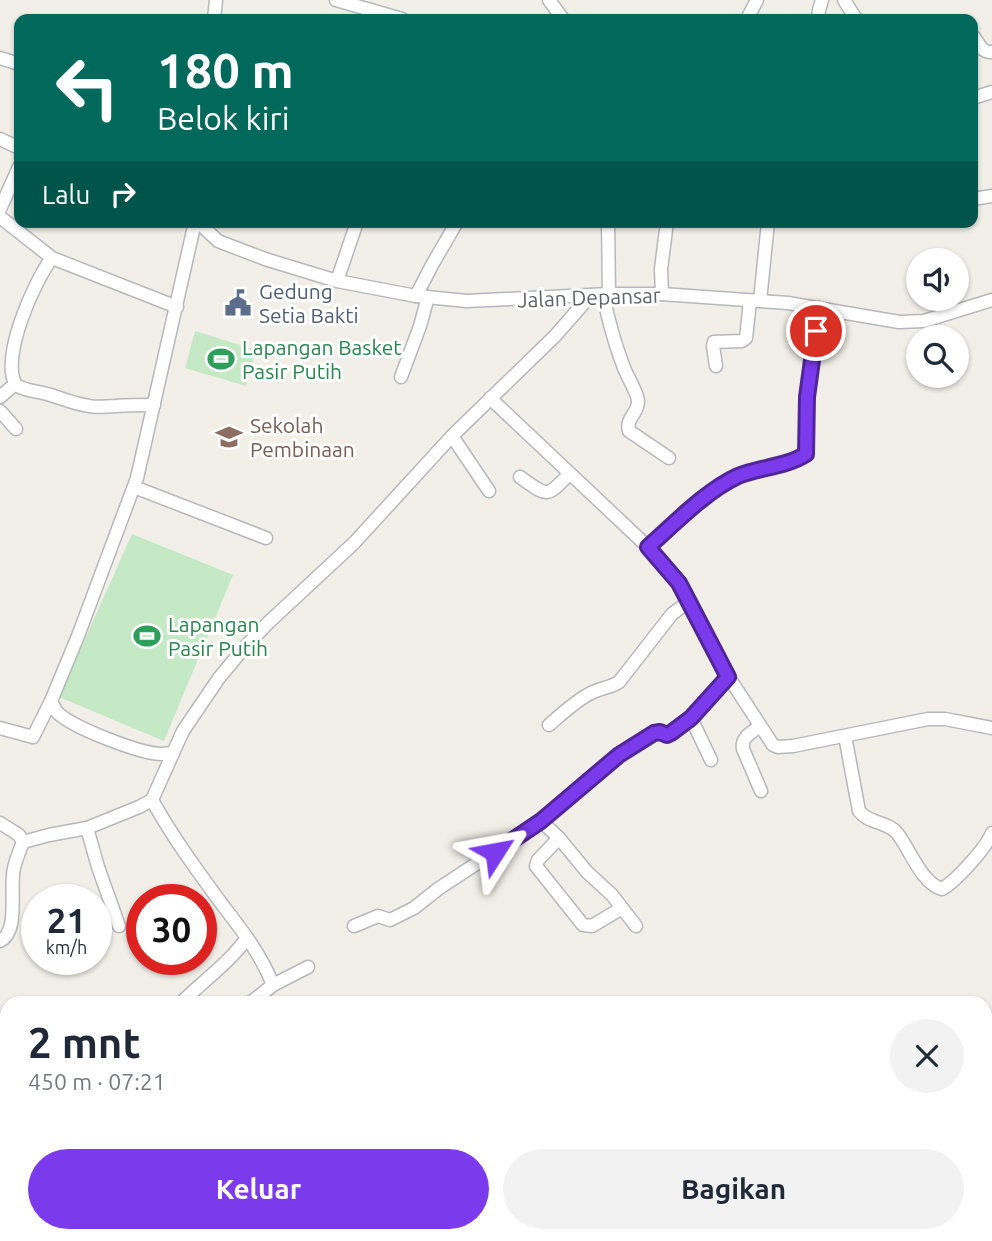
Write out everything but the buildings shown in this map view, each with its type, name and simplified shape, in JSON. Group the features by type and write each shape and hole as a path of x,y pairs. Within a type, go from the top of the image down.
{"street":[{"path":"342,2 384,14"},
{"path":"0,209 14,178"},
{"path":"0,217 52,258 177,307"},
{"path":"0,729 33,737 78,636 141,463 194,228"},
{"name":"Jalan Depansar","path":"203,228 218,241 265,260 337,281 422,297 467,301 662,294 788,303 899,322 924,321 992,300"},
{"path":"337,281 355,228"},
{"path":"401,377 420,326 422,297 432,265 454,228"},
{"path":"607,228 601,295 621,362 637,397 637,407 627,426 629,431 669,458"},
{"path":"662,294 661,269 666,228"},
{"path":"716,366 714,342 743,341 746,338 767,228"},
{"path":"190,242 218,241"},
{"path":"52,258 24,295 5,336 2,359 5,375 14,385 25,390 39,391 92,407 154,405"},
{"path":"23,842 87,828 152,800 183,731 230,663 269,622 355,543 490,398 601,295"},
{"path":"648,547 705,498 736,477 806,454 807,397 819,308"},
{"path":"0,397 14,385"},
{"path":"490,398 648,547 679,583 728,677 773,745 793,746 928,719 945,719 992,728"},
{"path":"0,411 16,429"},
{"path":"452,436 489,491"},
{"path":"520,477 537,489 550,492 569,474"},
{"path":"134,487 266,538"},
{"path":"549,725 579,700 619,682 672,614 688,602"},
{"path":"354,926 378,916 392,920 414,908 541,821 619,755 654,733 669,735 691,718 728,677"},
{"path":"51,701 56,711 89,731 149,752 173,753"},
{"path":"691,718 711,760"},
{"path":"760,726 744,737 742,743 761,791"},
{"path":"845,736 859,811 867,819 890,826 934,886 942,889 950,884 977,855 992,833"},
{"path":"152,800 186,855 260,955 273,985"},
{"path":"541,821 587,872 612,895 636,926"},
{"path":"0,823 19,835 23,842 14,868 12,928 4,940 0,941"},
{"path":"87,828 120,926"},
{"path":"559,838 538,860 536,866 583,925 592,926 622,908"},
{"path":"188,996 235,954 247,938"},
{"path":"259,996 273,985 308,967"}],"green space":[{"name":"Lapangan Basket Pasir Putih","path":"195,331 256,350 246,386 185,368"},
{"name":"Lapangan Pasir Putih","path":"132,534 233,575 164,741 59,697"}],"place":[{"name":"Gedung Setia Bakti","path":"238,303"},
{"name":"Lapangan Basket Pasir Putih","path":"221,359"},
{"name":"Sekolah Pembinaan","path":"229,437"},
{"name":"Lapangan Pasir Putih","path":"147,636"}],"route":[{"path":"495,852 541,821 619,755 654,733 669,735 691,718 728,677 679,583 648,547 705,498 736,477 806,454 807,397 816,331"}]}
